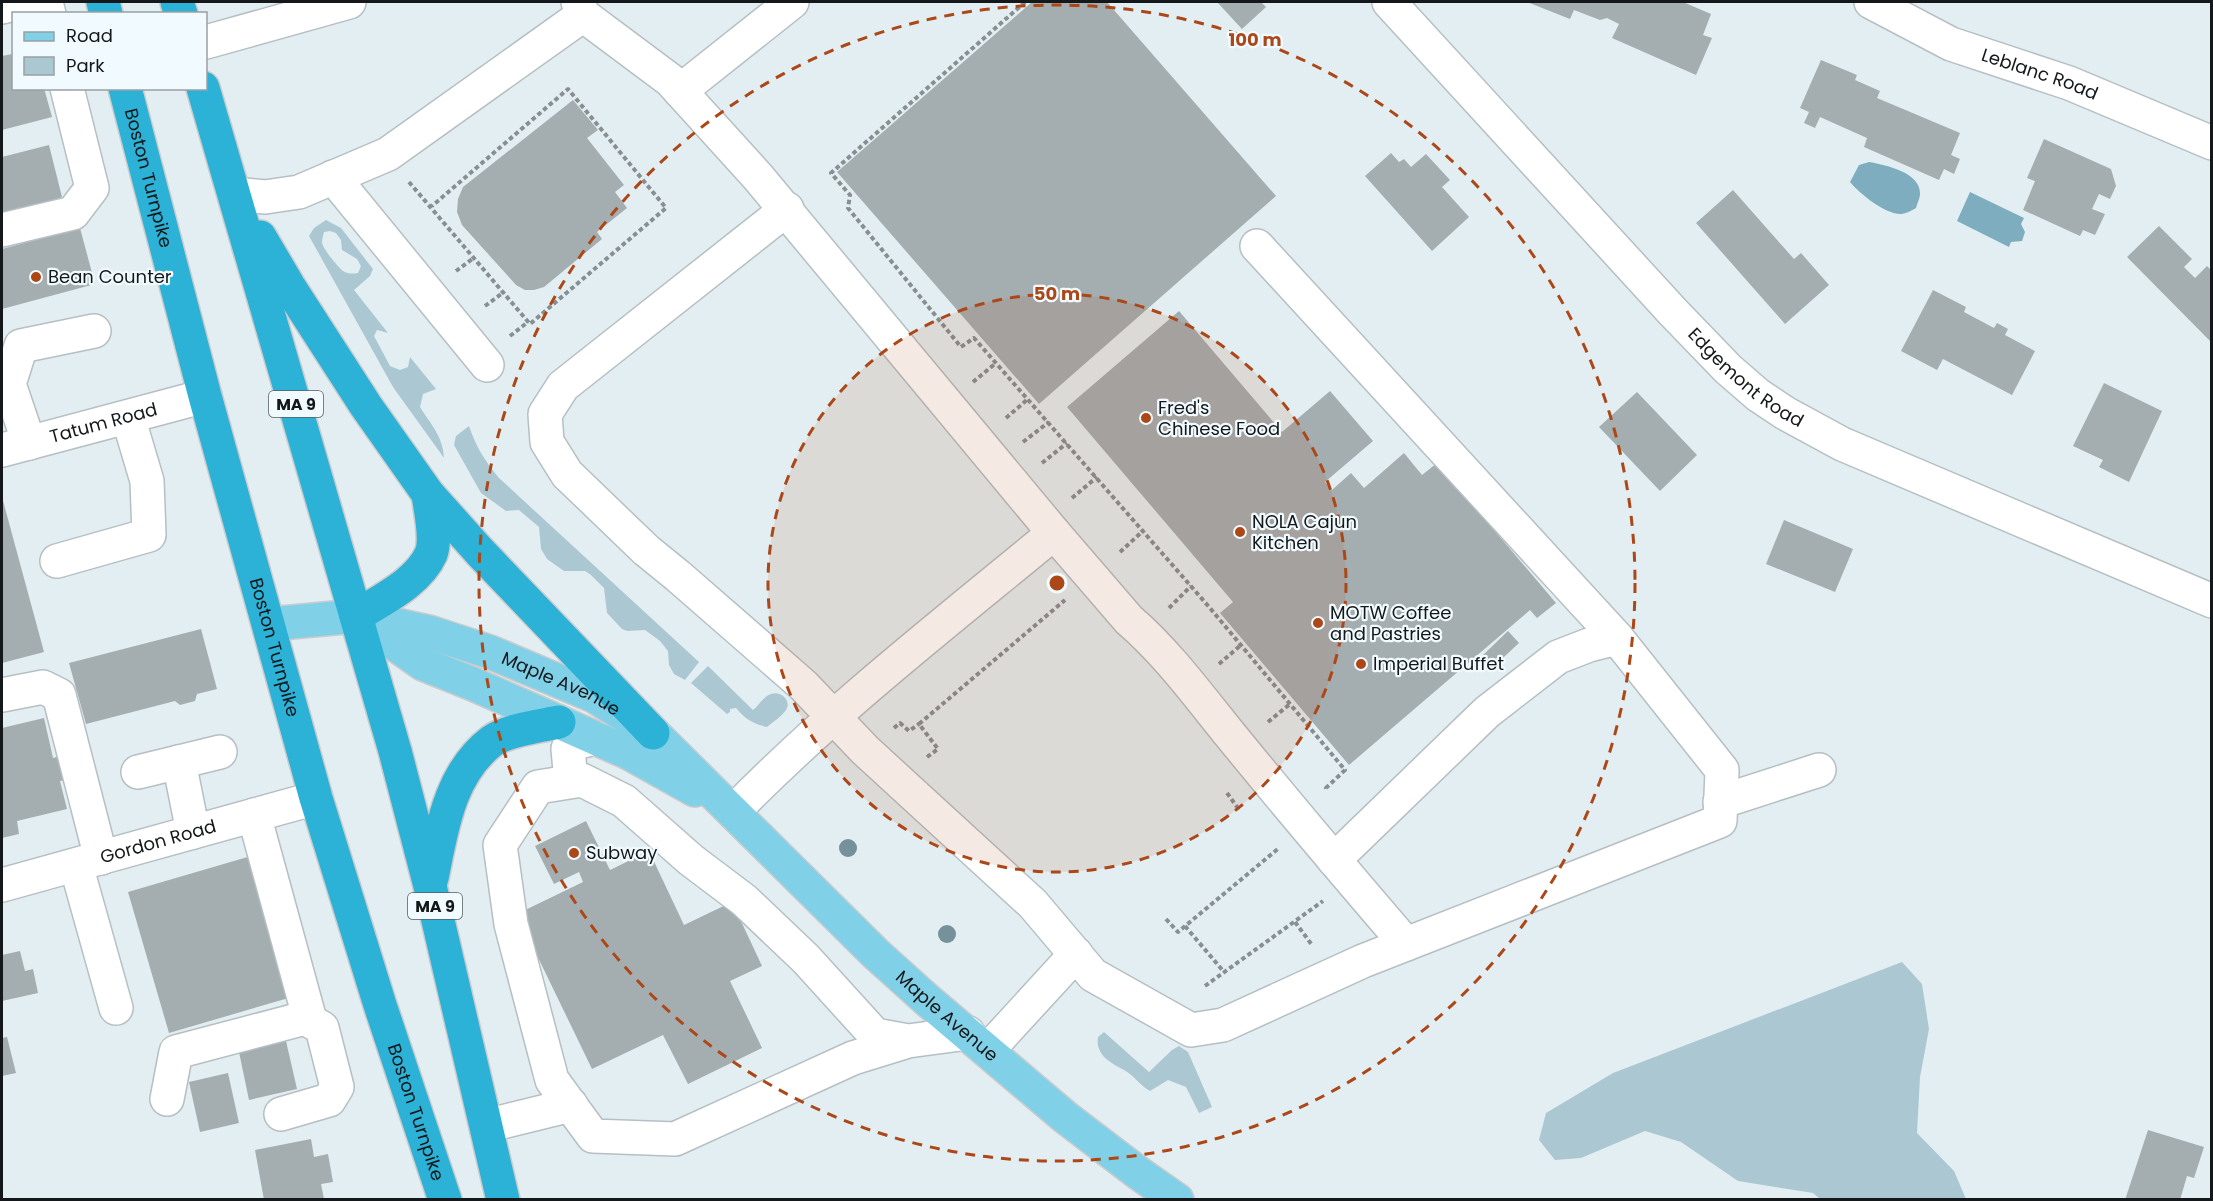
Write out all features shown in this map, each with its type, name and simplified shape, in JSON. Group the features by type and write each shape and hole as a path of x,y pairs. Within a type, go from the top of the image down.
{"highway":[{"name":"Boston Turnpike","path":"127,90 205,396 270,624 316,798 380,1005 445,1200"},
{"name":"MA 9","path":"204,90 395,751 430,886 504,1200"},
{"path":"235,194 290,288 366,406 428,494 480,552 653,733"},
{"path":"356,616 395,591 416,574 431,553 433,530 428,494"},
{"path":"430,886 445,815 459,778 493,740 528,729 559,723"}],"main road":[{"name":"Maple Avenue","path":"270,624 356,616 429,632 490,652 594,696 653,733 875,953 926,999 1065,1117 1177,1200"},
{"name":"Maple Avenue","path":"356,616 394,646 423,664 629,753 734,811"}],"street":[{"path":"2,7 22,2"},
{"path":"207,42 349,2"},
{"path":"680,91 792,2"},
{"name":"Edgemont Road","path":"1389,2 1673,312 1728,369 1758,395 1785,413 1842,444 2211,601"},
{"name":"Leblanc Road","path":"1871,2 1951,44 2069,83 2211,143"},
{"path":"235,194 265,197 299,192 388,154 580,8 670,80 787,209 1054,533 1129,620 1186,681 1406,944"},
{"path":"2,230 23,227 73,213 92,188 68,90"},
{"path":"333,177 486,365"},
{"path":"787,209 563,386 545,414 547,442 567,474 638,543 803,685 865,750 1033,904 1093,975 1191,1030 1223,1025 1364,961 1720,821 1722,770 1617,638 1257,246"},
{"path":"15,447 9,384 21,346 94,331"},
{"name":"Tatum Road","path":"15,447 205,396"},
{"path":"57,561 149,535 147,481 128,417"},
{"path":"734,811 764,780 833,717 1054,533"},
{"path":"1334,860 1487,712 1558,657 1589,645 1617,638"},
{"path":"2,695 43,687 58,695 116,1008"},
{"path":"571,781 568,749 575,743 595,738"},
{"path":"138,772 220,752"},
{"path":"179,762 193,832"},
{"path":"1720,802 1819,770"},
{"path":"908,1041 853,1058 675,1139 593,1136 552,1080 511,924 500,845 538,787 582,780 624,801 691,860 744,900 806,959 875,1035 908,1041 978,1041 1076,954"},
{"name":"Gordon Road","path":"2,885 316,798"},
{"path":"254,815 310,1020"},
{"path":"167,1099 176,1052 305,1018 322,1028 337,1087 329,1100 281,1114"},
{"path":"486,1126 571,1105"}],"path":[{"path":"1025,2 831,173 850,195 848,208 961,347 974,338 1191,586 1345,770 1326,788 1362,833"},
{"path":"568,89 666,208 530,324 432,206 568,89"},
{"path":"1017,447 1049,422"},
{"path":"1035,469 1067,443"},
{"path":"1067,502 1097,477"},
{"path":"1115,557 1143,531"},
{"path":"1165,613 1191,586"},
{"path":"888,733 900,723 909,731 919,724 1066,599"},
{"path":"1212,671 1241,645"},
{"path":"1260,728 1290,704"},
{"path":"919,724 938,749 922,761"},
{"path":"1166,919 1178,932 1282,846"},
{"path":"1205,986 1324,901"},
{"path":"1185,926 1224,972"}],"green space":[{"path":"326,220 341,228 373,269 370,276 354,290 388,333 377,330 374,336 390,366 400,370 408,367 410,357 436,389 423,394 420,407 439,437 444,458 393,387 309,236 314,228","holes":["324,232 336,233 341,240 342,250 357,259 361,266 358,273 350,274 343,271 325,249 322,242"]},
{"path":"469,426 481,454 499,478 699,662 685,680 674,674 669,665 668,651 660,641 645,630 622,629 607,613 604,588 591,575 585,571 564,571 547,559 541,549 539,527 519,510 506,511 481,493 454,445 456,436"},
{"path":"708,666 753,710 766,697 775,693 787,700 786,710 767,727 750,720 736,708 730,709 727,714 691,683"},
{"path":"1902,962 1922,984 1929,1029 1920,1077 1917,1133 1954,1171 1966,1199 1820,1199 1813,1193 1738,1181 1681,1142 1645,1131 1581,1158 1555,1160 1539,1140 1546,1113 1613,1073"},
{"path":"1104,1032 1149,1072 1179,1046 1188,1052 1212,1107 1199,1113 1186,1087 1168,1080 1150,1091 1146,1089 1131,1075 1101,1054 1098,1037"}],"shaded area":[{"path":"1869,162 1901,171 1915,180 1920,194 1916,208 1902,214 1889,211 1874,203 1854,187 1850,182 1859,165"},
{"path":"1970,192 2024,218 2021,224 2025,232 2022,241 2011,242 2009,247 1957,221"}],"building":[{"path":"1032,2 1107,2 1276,196 1039,404 837,172"},
{"path":"1217,2 1261,2 1266,7 1242,29"},
{"path":"1527,2 1683,2 1711,14 1703,35 1712,38 1696,75 1612,38 1619,24 1607,18 1600,20 1574,10 1570,19"},
{"path":"12,54 12,90 45,90 52,117 2,130 2,56"},
{"path":"1821,60 1857,75 1855,80 1880,91 1877,98 1960,133 1951,155 1960,159 1954,174 1944,169 1939,180 1864,147 1867,138 1820,117 1815,128 1804,123 1809,112 1800,108"},
{"path":"573,100 598,130 587,138 624,185 615,192 627,208 597,232 602,239 544,287 525,290 516,285 462,225 457,212 458,199 463,187"},
{"path":"2044,139 2111,169 2116,186 2110,199 2099,194 2092,209 2105,214 2095,235 2083,230 2080,236 2023,210 2035,181 2027,178"},
{"path":"49,145 62,197 54,200 56,207 2,220 2,157"},
{"path":"1391,153 1399,162 1404,159 1411,167 1426,154 1450,180 1442,187 1469,217 1432,251 1365,176"},
{"path":"1733,190 1794,259 1801,253 1829,285 1785,324 1696,223"},
{"path":"2159,226 2192,259 2184,267 2195,278 2207,266 2212,271 2212,343 2127,257"},
{"path":"80,228 95,284 2,309 2,249"},
{"path":"1933,290 1966,307 1964,312 1994,328 1997,323 2008,329 2005,335 2035,351 2012,395 1943,359 1937,370 1901,351"},
{"path":"1179,311 1282,432 1330,391 1373,441 1325,482 1332,490 1351,473 1364,488 1404,453 1422,475 1437,463 1556,603 1537,618 1530,610 1349,765 1220,613 1233,602 1067,407"},
{"path":"2104,383 2162,411 2129,482 2099,467 2103,460 2073,446"},
{"path":"1637,392 1697,455 1660,491 1599,427"},
{"path":"2,497 44,652 2,663"},
{"path":"1784,520 1853,549 1835,592 1766,564"},
{"path":"201,629 217,689 197,694 195,701 180,705 175,701 86,724 69,663"},
{"path":"1508,631 1519,643 1492,668 1482,656"},
{"path":"44,718 53,758 63,755 69,779 60,781 67,809 17,821 19,834 2,838 2,728"},
{"path":"586,821 610,870 649,851 684,925 732,902 762,966 730,981 762,1048 688,1084 663,1035 592,1069 517,914 583,882 579,872 554,884 535,846"},
{"path":"251,856 292,997 169,1033 128,892"},
{"path":"20,951 25,971 33,969 38,993 2,1001 2,955"},
{"path":"7,1037 16,1073 2,1076 2,1038"},
{"path":"286,1041 297,1089 249,1100 239,1052"},
{"path":"228,1073 239,1123 200,1132 189,1082"},
{"path":"2148,1130 2204,1147 2194,1178 2187,1176 2180,1200 2125,1200"},
{"path":"311,1139 314,1157 328,1154 333,1182 321,1184 324,1199 264,1200 255,1150"}],"place":[{"name":"Bean Counter","path":"36,277"},
{"name":"Fred's Chinese Food","path":"1146,418"},
{"name":"NOLA Cajun Kitchen","path":"1240,532"},
{"name":"MOTW Coffee and Pastries","path":"1318,623"},
{"name":"Imperial Buffet","path":"1361,664"},
{"name":"Subway","path":"574,853"}]}
